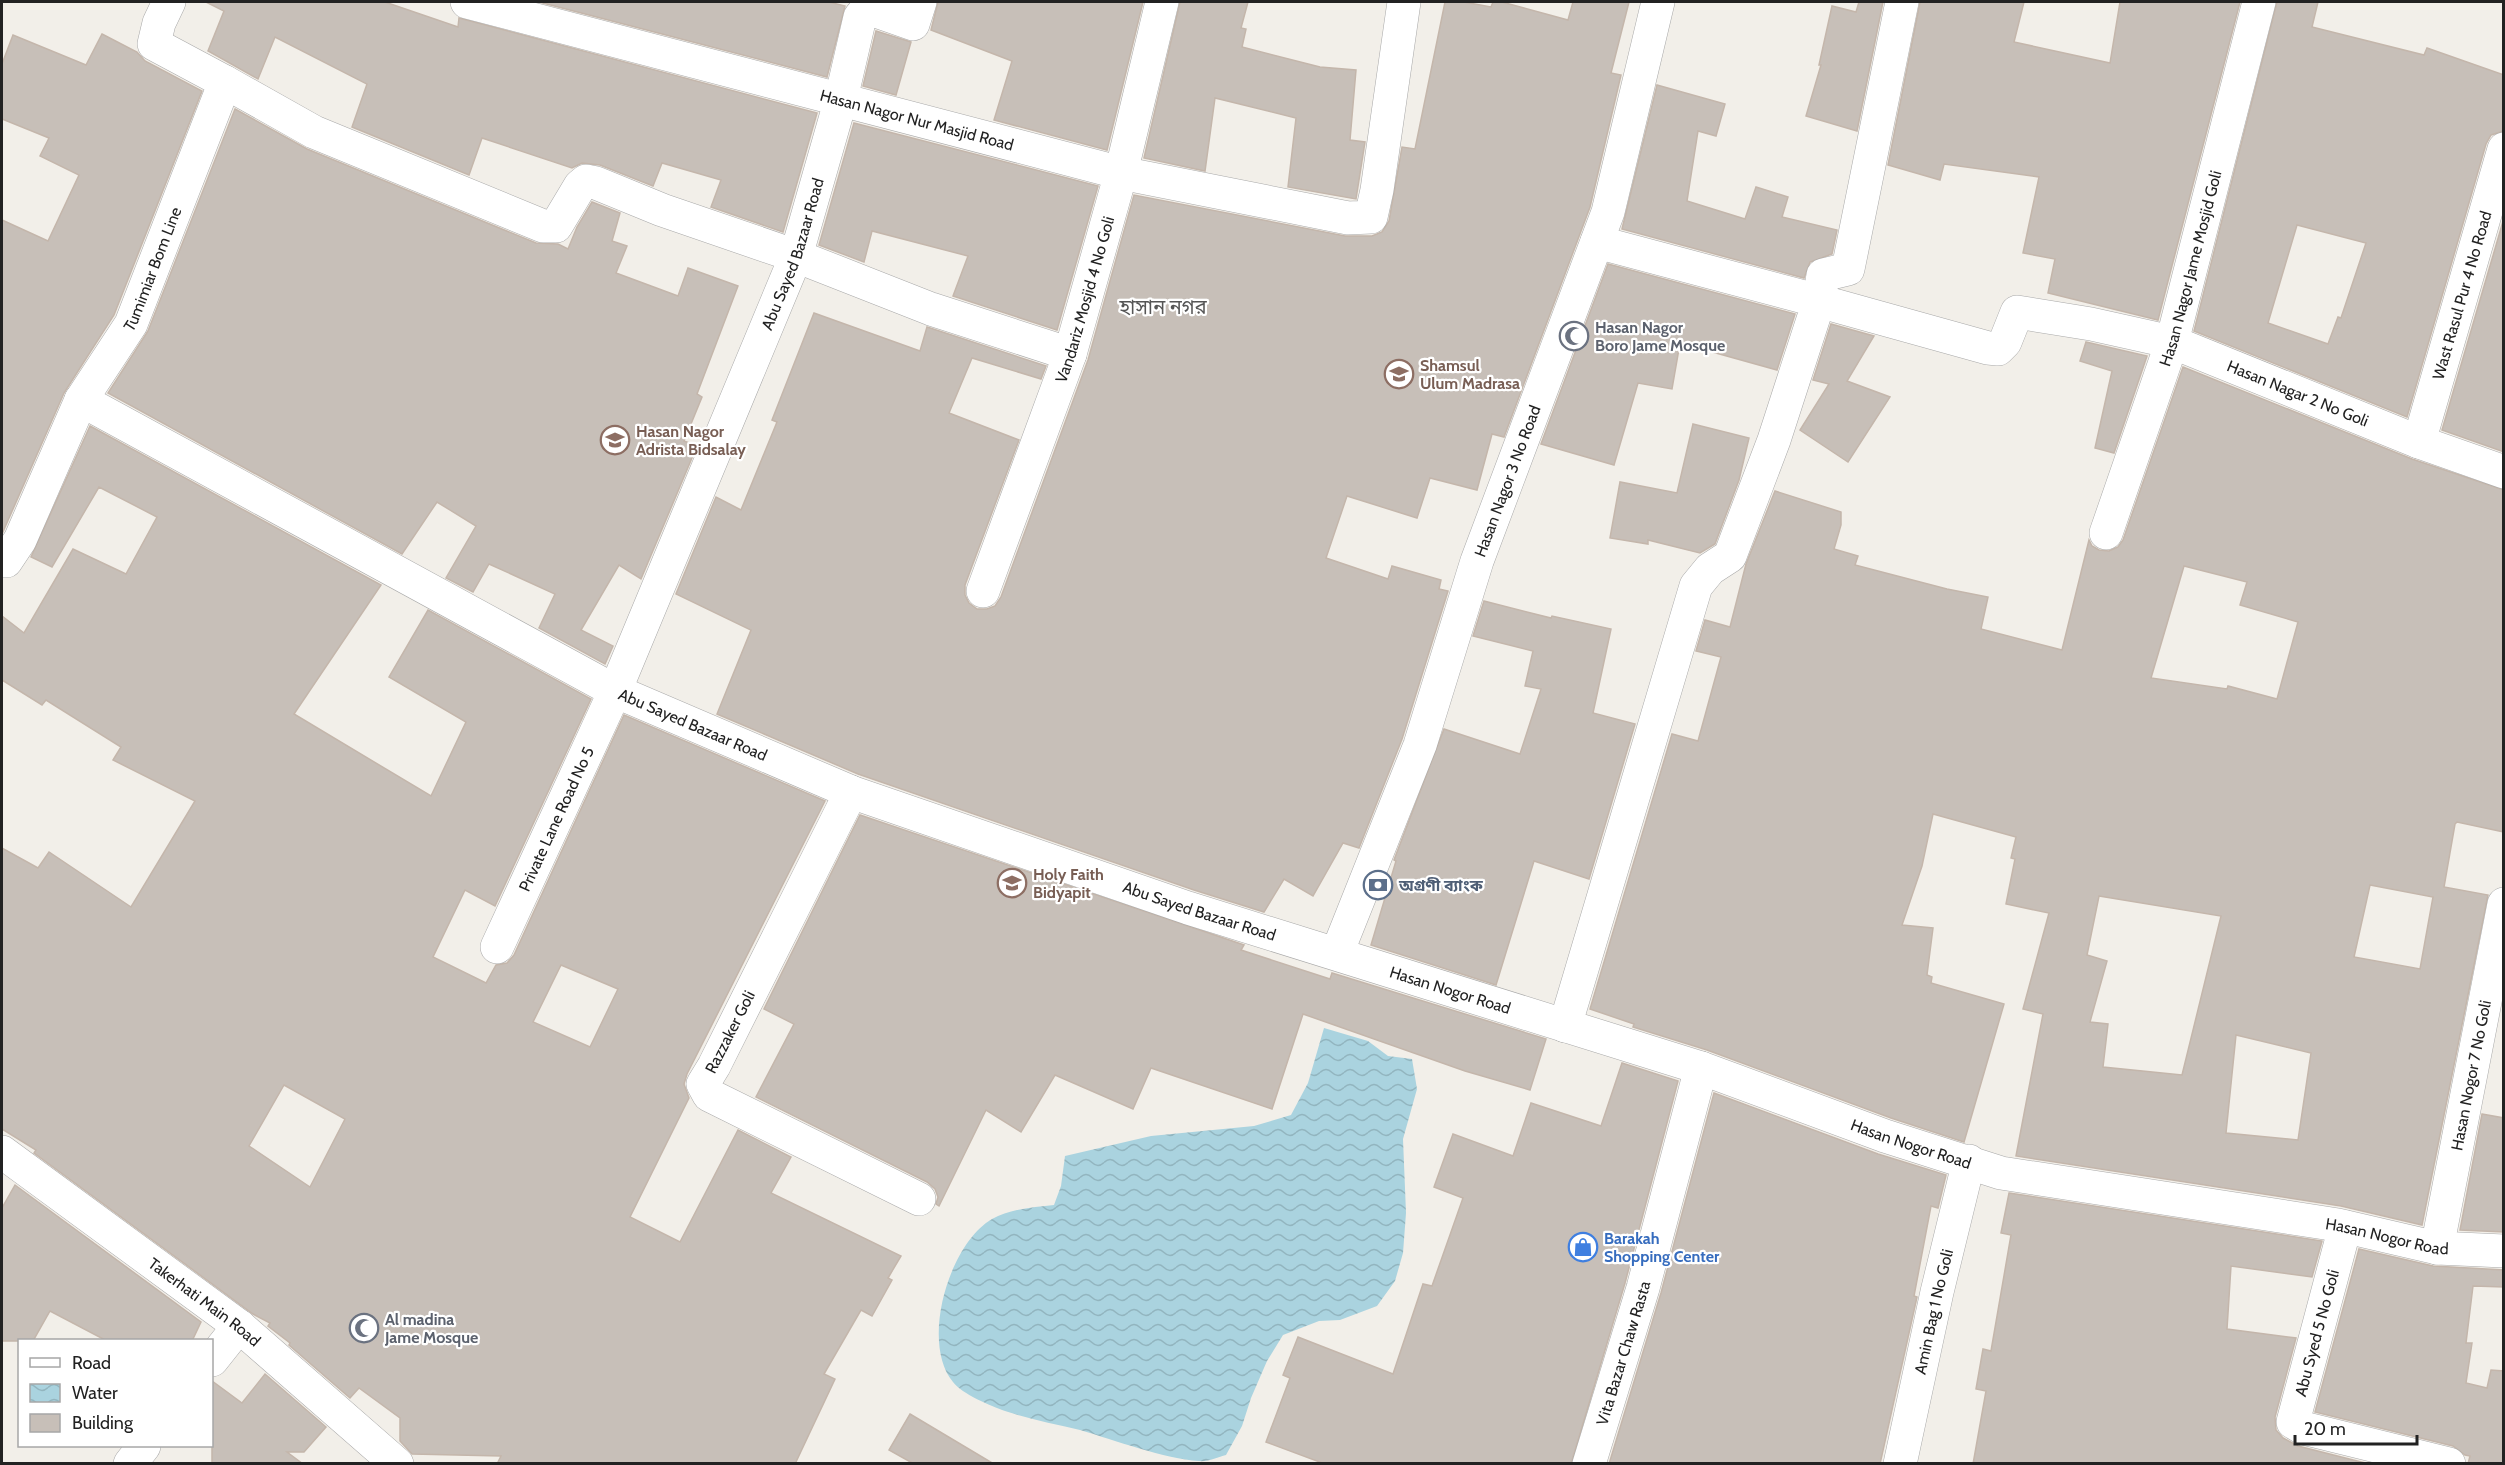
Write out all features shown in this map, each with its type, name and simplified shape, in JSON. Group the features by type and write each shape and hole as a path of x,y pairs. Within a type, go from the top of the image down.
{"street":[{"path":"169,2 159,23 154,44 314,132 543,226 556,226 580,186 586,181 796,256 932,309 1070,354"},
{"name":"Hasan Nagor Nur Masjid Road","path":"467,2 521,9 841,99 1121,173 1348,218 1371,217 1377,190 1404,2"},
{"name":"Abu Sayed Bazaar Road","path":"920,2 913,24 873,10 865,11 860,17 841,99 796,256 615,691 851,792 1188,908 1337,953"},
{"name":"Vandariz Mosjid 4 No Goli","path":"983,591 1070,354 1121,173 1162,2"},
{"name":"Hasan Nagor 3 No Road","path":"1337,953 1420,745 1477,561 1608,212 1658,2"},
{"path":"1565,1026 1696,586 1710,569 1730,556 1774,440 1819,301 1823,275 1848,268 1902,2"},
{"name":"Hasan Nagor Jame Mosjid Goli","path":"2106,533 2172,342 2256,2"},
{"name":"Tumimiar Bom Line","path":"4,561 20,540 81,400 131,324 225,82"},
{"name":"Wast Rasul Pur 4 No Road","path":"2419,442 2504,149"},
{"path":"1597,242 1819,301"},
{"name":"Hasan Nagar 2 No Goli","path":"1819,301 1988,348 1998,349 2005,342 2018,312 2091,324 2172,342 2419,442 2504,472"},
{"path":"81,400 615,691"},
{"name":"Private Lane Road No 5","path":"497,947 615,691"},
{"name":"Razzaker Goli","path":"851,792 703,1084 709,1095 918,1199"},
{"name":"Hasan Nogor 7 No Goli","path":"2437,1248 2504,904"},
{"name":"Hasan Nogor Road","path":"1337,953 1701,1068 1885,1136 2001,1173 2345,1227 2437,1248 2504,1251"},
{"name":"Vita Bazar Chaw Rasta","path":"1589,1464 1643,1288 1701,1068"},
{"name":"Takerhati Main Road","path":"2,1152 239,1326 397,1464"},
{"name":"Amin Bag 1 No Goli","path":"1900,1464 1936,1292 1969,1161"},
{"name":"Abu Syed 5 No Goli","path":"2345,1227 2293,1422 2303,1428 2449,1464"},
{"path":"213,1359 239,1326"},
{"path":"130,1464 143,1447"}],"water":[{"path":"1324,1028 1368,1041 1388,1056 1412,1059 1417,1089 1403,1139 1406,1213 1403,1253 1395,1281 1377,1306 1340,1320 1319,1321 1283,1335 1267,1361 1242,1426 1226,1455 1202,1461 1155,1453 1080,1430 1005,1411 977,1399 953,1382 943,1365 939,1343 940,1319 944,1295 952,1271 963,1249 977,1232 992,1219 1006,1213 1054,1205 1061,1186 1065,1156 1151,1136 1254,1126 1291,1115 1308,1083"}],"building":[{"path":"206,2 385,2 458,27 459,18 817,113 783,232 711,207 721,180 662,163 653,186 600,165 582,163 572,168 482,138 469,175 352,127 367,84 275,37 258,79 208,51 224,11"},
{"path":"539,2 829,2 845,6 827,77"},
{"path":"938,2 1143,2 1107,150 994,120 1012,61 931,30"},
{"path":"1180,2 1248,2 1241,28 1246,29 1242,47 1320,67 1356,70 1350,140 1365,142 1356,199 1288,187 1296,118 1215,98 1205,171 1144,158"},
{"path":"1445,2 1464,2 1491,7 1493,2 1502,2 1568,20 1573,2 1629,2 1611,73 1621,75 1590,207 1504,437 1492,434 1477,490 1430,478 1417,518 1347,496 1326,558 1388,579 1392,566 1441,580 1439,589 1448,591 1402,739 1359,848 1343,843 1313,896 1284,879 1264,912 858,774 717,714 751,630 676,594 716,497 741,510 777,422 772,420 814,313 920,351 927,327 1046,366 1041,379 972,358 949,413 1019,440 965,585 965,595 969,603 977,609 995,606 1001,597 1088,360 1134,195 1345,236 1372,236 1382,232 1389,221 1402,147 1415,149"},
{"path":"1859,2 1883,2 1857,131 1806,116 1821,65 1819,65 1832,6 1856,12"},
{"path":"1920,2 2024,2 2014,42 2110,63 2120,2 2240,2 2158,320 2048,293 2055,259 2023,253 2039,177 1944,164 1940,180 1888,165"},
{"path":"2277,2 2318,2 2312,27 2424,55 2427,48 2504,75 2504,131 2491,135 2486,144 2407,417 2194,331","holes":["2297,225 2366,243 2341,318 2338,317 2328,344 2268,323"]},
{"path":"876,31 911,42 896,95 863,86"},
{"path":"102,34 137,52 145,61 202,91 114,315 64,393 2,534 2,220 48,241 79,175 40,156 49,138 2,119 2,64 13,35 86,65"},
{"path":"1657,85 1725,104 1716,136 1698,131 1687,201 1745,219 1756,187 1788,197 1782,217 1837,230 1832,254 1810,262 1804,278 1622,229"},
{"path":"235,109 307,149 536,243 558,244 568,249 577,227 592,202 620,213 612,241 627,246 616,273 678,296 688,268 738,286 697,394 702,397 684,441 697,446 641,579 619,565 581,630 613,646 605,664 539,628 555,594 489,564 473,592 446,578 476,526 437,502 402,554 108,393 148,331"},
{"path":"854,123 1098,186 1057,330 953,296 968,256 872,231 864,262 819,245"},
{"path":"2504,218 2504,452 2442,430"},
{"path":"1608,264 1795,314 1777,370 1680,343 1672,389 1638,383 1614,465 1541,444"},
{"path":"1831,324 1874,336 1847,381 1890,397 1848,462 1800,430 1829,384 1813,380"},
{"path":"2086,342 2147,356 2114,453 2095,448 2112,371 2080,361"},
{"path":"2183,367 2412,459 2504,490 2504,832 2457,822 2455,824 2444,887 2488,895 2422,1225 2341,1206 2016,1156 2043,1014 2023,1009 2049,913 2006,904 2015,859 2011,858 2016,837 1933,814 1922,866 1902,925 1933,928 1927,975 1932,977 1931,983 2004,1004 1964,1142 1891,1118 1707,1050 1633,1027 1634,1024 1590,1009 1672,734 1698,741 1721,657 1696,651 1705,620 1730,627 1746,564 1775,491 1841,512 1841,525 1834,549 1858,556 1855,565 1947,589 1988,597 1981,629 2062,650 2089,540 2092,546 2099,550 2109,551 2118,547 2123,540","holes":["2184,566 2247,582 2240,605 2298,622 2277,699 2228,686 2227,689 2151,678","2370,885 2433,897 2420,969 2354,957","2099,896 2221,916 2182,1075 2103,1067 2108,1024 2090,1022 2107,961 2087,955","2236,1035 2311,1053 2298,1140 2226,1133"]},
{"path":"1693,424 1749,438 1739,480 1715,544 1700,553 1648,540 1648,544 1610,538 1620,482 1677,493"},
{"path":"90,426 381,585 294,714 431,796 466,722 389,677 428,610 591,699 495,906 465,890 433,957 486,983 496,965 507,963 514,955 624,715 825,801 687,1074 684,1084 689,1098 630,1217 680,1242 738,1130 791,1157 771,1193 901,1256 888,1278 892,1280 872,1316 861,1310 824,1374 835,1379 795,1464 497,1464 501,1456 412,1454 400,1441 400,1418 359,1388 350,1398 268,1326 270,1323 253,1314 34,1153 36,1150 2,1129 2,848 38,868 49,852 131,907 195,801 113,760 121,747 46,700 42,705 2,680 2,616 24,633 73,549 126,574 157,517 99,487 52,567 31,557","holes":["561,965 618,989 590,1047 533,1022","284,1085 345,1119 310,1187 249,1146"]},
{"path":"1484,601 1551,618 1552,616 1611,629 1593,713 1635,724 1589,879 1534,861 1496,985 1371,945 1396,861 1394,860 1444,729 1520,754 1541,689 1525,686 1533,651 1473,636"},
{"path":"860,815 1244,945 1241,950 1330,979 1332,973 1546,1039 1530,1090 1465,1071 1303,1014 1272,1109 1151,1068 1133,1109 1055,1075 1021,1132 986,1110 939,1206 936,1204 938,1197 935,1189 927,1182 756,1097 794,1024 764,1009"},
{"path":"1622,1063 1678,1081 1625,1283 1571,1464 1325,1464 1266,1442 1290,1378 1283,1375 1298,1337 1393,1374 1423,1284 1432,1286 1463,1198 1434,1187 1453,1134 1513,1156 1531,1103 1601,1126"},
{"path":"1714,1093 1878,1154 1946,1175 1938,1208 1931,1206 1914,1296 1917,1297 1880,1464 1609,1464 1661,1293"},
{"path":"2482,1114 2504,1118 2504,1232 2460,1230"},
{"path":"15,1185 201,1322 193,1339 103,1339 50,1311 34,1339 2,1341 2,1208"},
{"path":"2009,1193 2322,1241 2312,1277 2231,1266 2227,1329 2296,1338 2275,1417 2276,1430 2283,1438 2298,1446 2369,1464 1973,1464 1986,1391 1976,1389 1983,1349 1991,1351 2011,1235 2001,1233"},
{"path":"2359,1249 2433,1266 2504,1270 2504,1287 2473,1286 2466,1343 2472,1343 2466,1383 2487,1388 2491,1370 2504,1371 2504,1464 2468,1464 2470,1456 2453,1446 2315,1412"},
{"path":"265,1374 326,1427 304,1452 287,1452 303,1464 212,1464 213,1382 242,1403"},
{"path":"910,1414 994,1464 914,1464 889,1450"}],"place":[{"name":"Hasan Nagor Boro Jame Mosque","path":"1574,336"},
{"name":"Shamsul Ulum Madrasa","path":"1399,374"},
{"name":"Hasan Nagor Adrista Bidsalay","path":"615,440"},
{"name":"Holy Faith Bidyapit","path":"1012,883"},
{"name":"অগ্রণী ব্যাংক","path":"1378,885"},
{"name":"Barakah Shopping Center","path":"1583,1247"},
{"name":"Al madina Jame Mosque","path":"364,1328"}],"district":[{"name":"হাসান নগর","path":"1163,307"}]}
